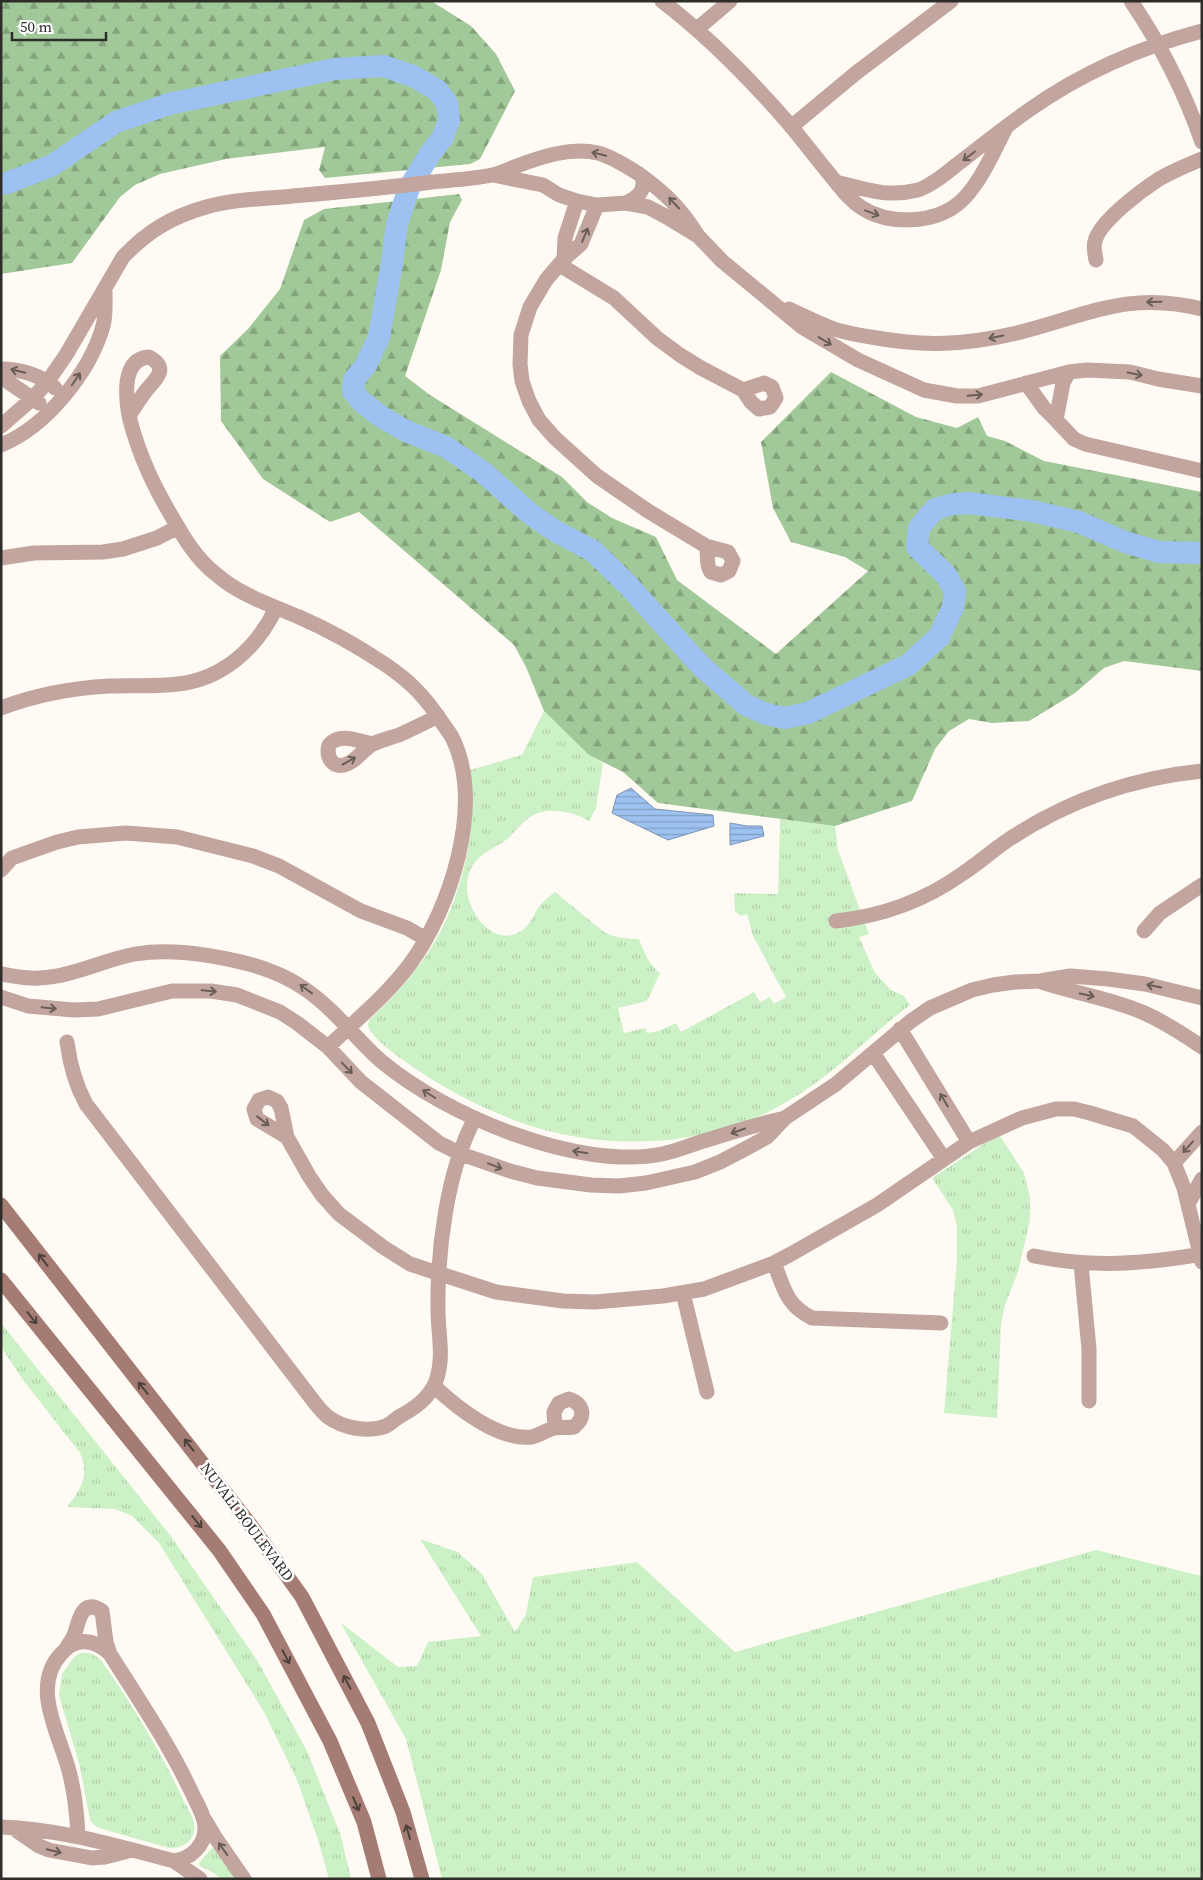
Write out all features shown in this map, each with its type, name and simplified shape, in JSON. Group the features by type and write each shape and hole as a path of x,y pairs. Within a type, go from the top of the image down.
{"main road":[{"name":"NUVALI BOULEVARD","path":"1,1205 252,1527 302,1597 368,1722 403,1812 422,1879"},
{"path":"1,1280 219,1550 264,1614 330,1741 364,1822 379,1879"}],"street":[{"path":"662,1 697,29 746,77 791,127 853,202 877,215 893,219 914,220 931,218 958,205 977,181 1008,126"},
{"path":"697,29 730,1"},
{"path":"791,127 856,73 951,1"},
{"path":"1130,1 1143,19 1157,45 1181,92 1202,142"},
{"path":"836,182 880,193 897,194 920,189 1058,92 1093,73 1157,45 1202,31"},
{"path":"1,426 33,398 48,381 105,291 123,257 152,230 184,215 223,204 493,175 550,155 583,151 599,153 614,159 659,188 674,202 698,236 722,261 802,326 858,360 924,390 957,396 978,396 1069,372 1087,370 1130,372 1158,379 1202,386"},
{"path":"543,185 538,176 538,170 542,161 550,155"},
{"path":"1096,260 1095,241 1098,233 1113,216 1140,192 1160,179 1202,159"},
{"path":"493,175 543,185 577,201 596,205 626,203 648,207 698,236"},
{"path":"626,203 640,195 644,182 642,176"},
{"path":"562,262 565,238 577,201"},
{"path":"596,205 581,244 562,262 540,289 524,321 521,335 520,364 522,381 539,420 555,438 597,476 648,511 706,546"},
{"path":"562,262 614,298 657,338 701,368 743,390"},
{"path":"1,445 22,433 49,412 85,366 103,325 105,291"},
{"path":"772,302 834,329 898,342 928,344 955,344 988,339 1123,303 1181,303 1202,308"},
{"path":"1,369 21,371 48,381 64,395"},
{"path":"1056,420 1063,383 1069,372"},
{"path":"1,377 33,398 49,412"},
{"path":"1026,383 1044,408 1074,439 1085,444 1202,471"},
{"path":"129,416 146,470 164,506 188,546 217,576 234,587 276,608 328,631 387,666 424,696 453,738 460,758 465,781 466,801 456,867 441,911 410,964 393,984 328,1047"},
{"path":"1,558 34,552 103,552 123,549 157,538 178,527"},
{"path":"1,708 40,696 74,690 107,686 180,684 196,680 226,667 250,648 268,625 276,608"},
{"path":"372,744 420,726 438,716"},
{"path":"836,921 864,918 914,901 962,874 1011,838 1087,797 1116,787 1175,773 1202,770"},
{"path":"1,870 12,858 56,842 78,837 126,833 177,838 216,846 262,859 279,866 361,911 407,928 426,939"},
{"path":"1144,931 1160,913 1202,885"},
{"path":"1,974 40,978 64,975 114,958 138,954 193,954 225,958 249,964 288,978 305,988 320,1000 379,1060 395,1073 436,1099 510,1133 564,1150 614,1157 661,1154 785,1118"},
{"path":"1,998 28,1006 74,1010 98,1009 172,991 211,991 237,995 280,1012 297,1022 328,1047 361,1082 439,1143 461,1154 537,1178 592,1186 619,1186 672,1178 695,1172 720,1162 767,1137 785,1118 836,1084 900,1029 930,1008 972,990 1015,982 1040,982 1070,976 1145,984 1202,998"},
{"path":"1040,982 1090,995 1142,1012 1202,1047"},
{"path":"900,1029 969,1142"},
{"path":"67,1042 72,1074 76,1087 86,1104 309,1396 329,1417 358,1429 386,1426 412,1410 425,1399 434,1386 441,1360 438,1274 447,1206 454,1173 468,1131 475,1118"},
{"path":"873,1053 944,1159"},
{"path":"287,1137 309,1176 322,1195 339,1214 382,1248 410,1264 496,1292 563,1301 595,1302 683,1294 704,1289 774,1263 877,1205 969,1142 1022,1118 1039,1113 1074,1109 1133,1126 1164,1150 1174,1163 1184,1188 1201,1257 1104,1265 1081,1264 1034,1256"},
{"path":"1174,1163 1202,1132"},
{"path":"1188,1204 1202,1179"},
{"path":"774,1263 789,1299 795,1307 812,1318 941,1323"},
{"path":"1081,1264 1089,1348 1088,1401"},
{"path":"683,1294 707,1392"},
{"path":"434,1386 447,1399 474,1417 509,1436 533,1437 555,1428"},
{"path":"78,1836 75,1799 64,1753 48,1704 46,1693 48,1679 52,1667 74,1634 80,1614 86,1609 102,1611 104,1632 110,1654"},
{"path":"67,1647 83,1641 92,1642 102,1646 110,1654 160,1732 215,1837 244,1879"},
{"path":"174,1861 182,1860 192,1854 199,1846 204,1836 204,1818"},
{"path":"7,1827 78,1836 134,1850 174,1861 200,1879"},
{"path":"7,1827 49,1850 92,1858 134,1850"}],"green space":[{"path":"1,1 431,1 471,26 496,54 515,91 480,159 470,164 325,178 319,170 325,147 226,159 160,174 135,185 120,197 72,263 1,274"},
{"path":"459,194 462,200 450,222 441,270 405,376 430,395 562,477 587,502 612,518 656,537 677,580 776,654 868,571 845,557 791,542 773,508 761,442 831,372 916,417 957,428 978,417 987,436 1005,441 1044,461 1202,492 1202,671 1124,661 1104,668 1075,693 1029,721 992,723 969,719 949,731 935,749 912,801 835,826 658,803 623,772 589,755 544,711 526,667 514,645 359,512 330,522 263,479 221,421 220,356 248,329 280,289 304,220 324,209"},
{"path":"544,711 589,755 603,763 596,808 589,821 573,814 556,811 548,811 532,816 522,823 506,840 476,861 469,874 467,894 476,915 483,925 492,932 502,935 513,935 526,927 541,905 555,892 604,932 621,938 639,939 649,962 660,973 647,1001 618,1008 624,1033 645,1028 647,1033 659,1031 676,1023 681,1032 754,992 760,1002 770,997 774,1004 786,997 753,936 747,914 740,916 735,911 734,893 778,894 780,819 835,826 838,850 869,934 859,937 875,973 891,990 904,996 910,1005 829,1073 774,1109 748,1121 721,1130 664,1140 634,1142 605,1140 577,1137 532,1126 498,1114 465,1098 433,1080 392,1052 373,1035 368,1027 368,1023 413,974 434,943 453,904 466,859 470,836 472,791 470,770 522,755"},
{"path":"999,1134 1024,1173 1030,1197 1030,1220 1018,1272 1005,1305 1001,1324 997,1418 944,1413 957,1259 957,1226 953,1210 932,1178"},
{"path":"1,1323 170,1535 257,1660 307,1751 341,1836 351,1879 329,1879 318,1840 297,1780 264,1712 159,1543 132,1516 115,1509 67,1507 80,1488 84,1476 83,1461 80,1453 23,1380 1,1347"},
{"path":"420,1539 458,1552 482,1574 515,1632 526,1614 533,1577 637,1562 735,1652 1096,1550 1202,1576 1202,1879 442,1879 406,1739 340,1622 398,1667 417,1666 428,1642 481,1636"},
{"path":"81,1653 92,1654 101,1660 134,1709 163,1760 194,1823 193,1835 182,1846 165,1847 99,1828 90,1820 80,1767 59,1695 62,1674 75,1656"},
{"path":"212,1848 215,1849 236,1879 221,1879 200,1866 199,1863"}],"water":[{"path":"631,788 655,809 713,815 714,826 668,840 612,813 617,795"},
{"path":"730,823 762,826 764,836 730,845"}],"waterway":[{"path":"1,184 51,166 116,122 169,104 335,69 383,66 413,76 437,90 447,103 449,120 443,137 409,188 397,224 379,337 366,365 354,380 353,391 361,401 380,416 406,431 446,447 483,472 529,513 555,531 593,551 627,584 701,666 746,705 766,714 785,718 808,713 908,665 939,637 953,607 955,591 946,575 917,547 919,528 935,509 953,504 968,503 1032,511 1079,522 1125,542 1159,552 1202,553"}]}
